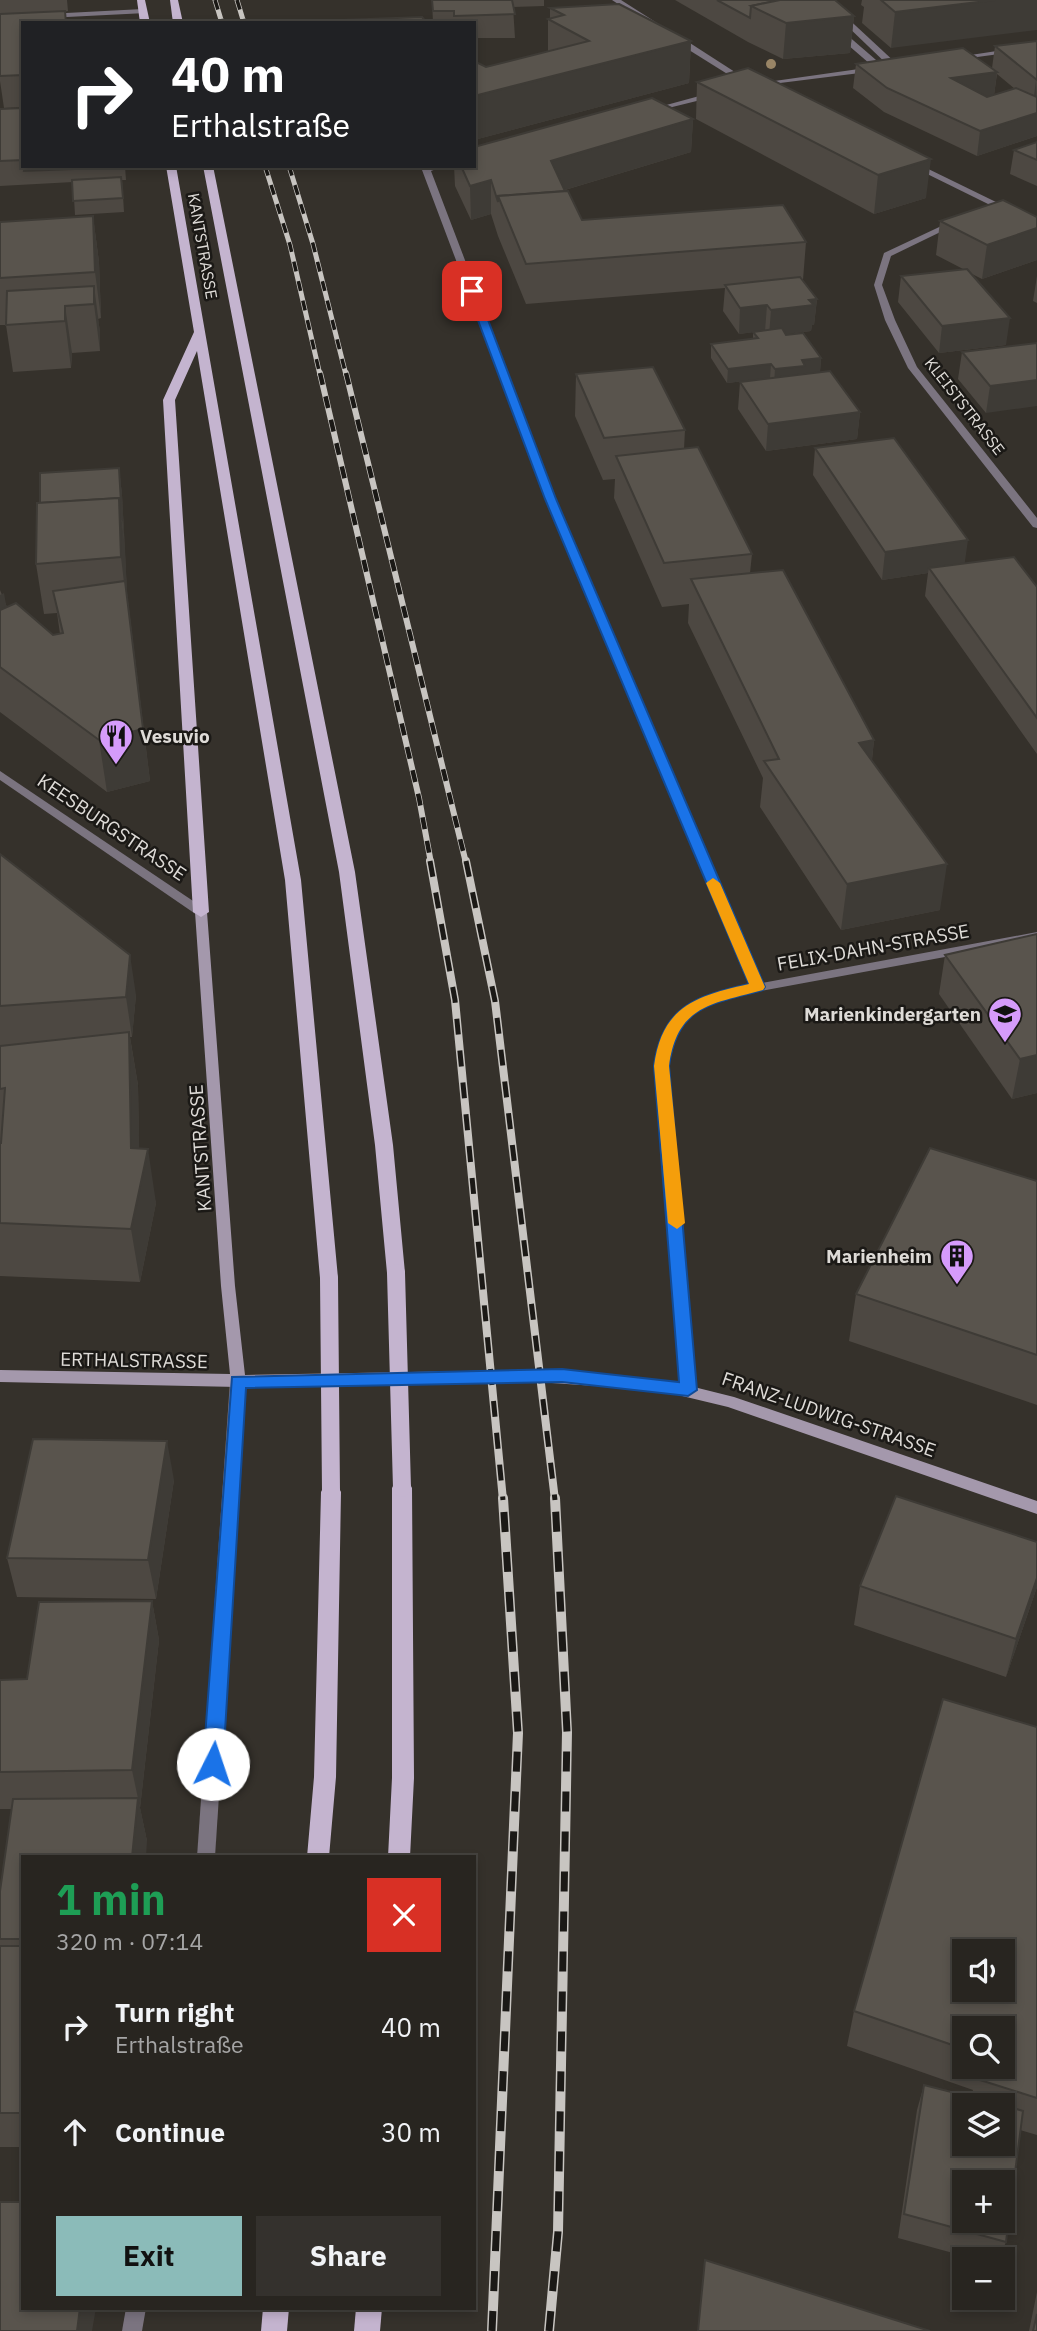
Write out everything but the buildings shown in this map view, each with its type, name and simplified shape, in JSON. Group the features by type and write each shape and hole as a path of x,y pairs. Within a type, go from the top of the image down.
{"main road":[{"path":"141,0 145,21"},
{"path":"174,0 178,21"},
{"name":"KANTSTRASSE","path":"171,168 293,880 329,1278 331,1492 324,1777 318,1855"},
{"path":"208,168 347,873 384,1145 396,1273 402,1488 403,1778 400,1855"},
{"path":"200,331 169,400 201,912"},
{"path":"274,2331 276,2310"},
{"path":"367,2331 369,2310"}],"street":[{"path":"616,0 657,25"},
{"path":"824,0 895,66"},
{"path":"39,17 143,11"},
{"path":"828,23 880,68"},
{"path":"667,32 764,91"},
{"path":"673,44 686,44"},
{"path":"947,60 1037,47"},
{"path":"738,88 908,65"},
{"path":"646,112 725,92"},
{"path":"899,157 1037,225"},
{"path":"433,168 426,170 551,499 758,987"},
{"path":"986,211 998,206"},
{"name":"KLEISTSTRASSE","path":"962,220 913,240 887,255 878,285 913,368 1037,525"},
{"name":"KEESBURGSTRASSE","path":"0,775 201,912"},
{"name":"KANTSTRASSE","path":"201,912 228,1286 238,1381"},
{"name":"FELIX-DAHN-STRASSE","path":"688,1390 662,1066 665,1041 680,1017 713,997 1037,936"},
{"name":"ERTHALSTRASSE","path":"0,1376 238,1381 562,1376"},
{"name":"FRANZ-LUDWIG-STRASSE","path":"562,1376 688,1390 742,1405 1037,1508"},
{"path":"206,1855 238,1381"},
{"path":"132,2331 136,2310"}],"railway":[{"path":"215,0 221,21"},
{"path":"237,0 243,21"},
{"path":"266,168 290,245 320,375"},
{"path":"290,168 313,244 346,375"},
{"path":"320,373 419,798 431,863"},
{"path":"346,373 466,863"},
{"path":"430,861 455,1000 503,1500"},
{"path":"466,861 495,1001 555,1500"},
{"path":"492,2331 518,1733 503,1498"},
{"path":"549,2331 558,2232 567,1732 555,1498"}],"slow traffic":[{"path":"677,1223 662,1066 665,1041 680,1017 694,1007 713,997 758,987 713,883"}],"place":[{"name":"Vesuvio","path":"116,766"},
{"name":"Marienkindergarten","path":"1005,1044"},
{"name":"Marienheim","path":"957,1286"}],"route":[{"path":"213,1764 238,1381 562,1376 688,1390 662,1066 665,1041 680,1017 694,1007 713,997 758,987 551,499 472,291"}]}
